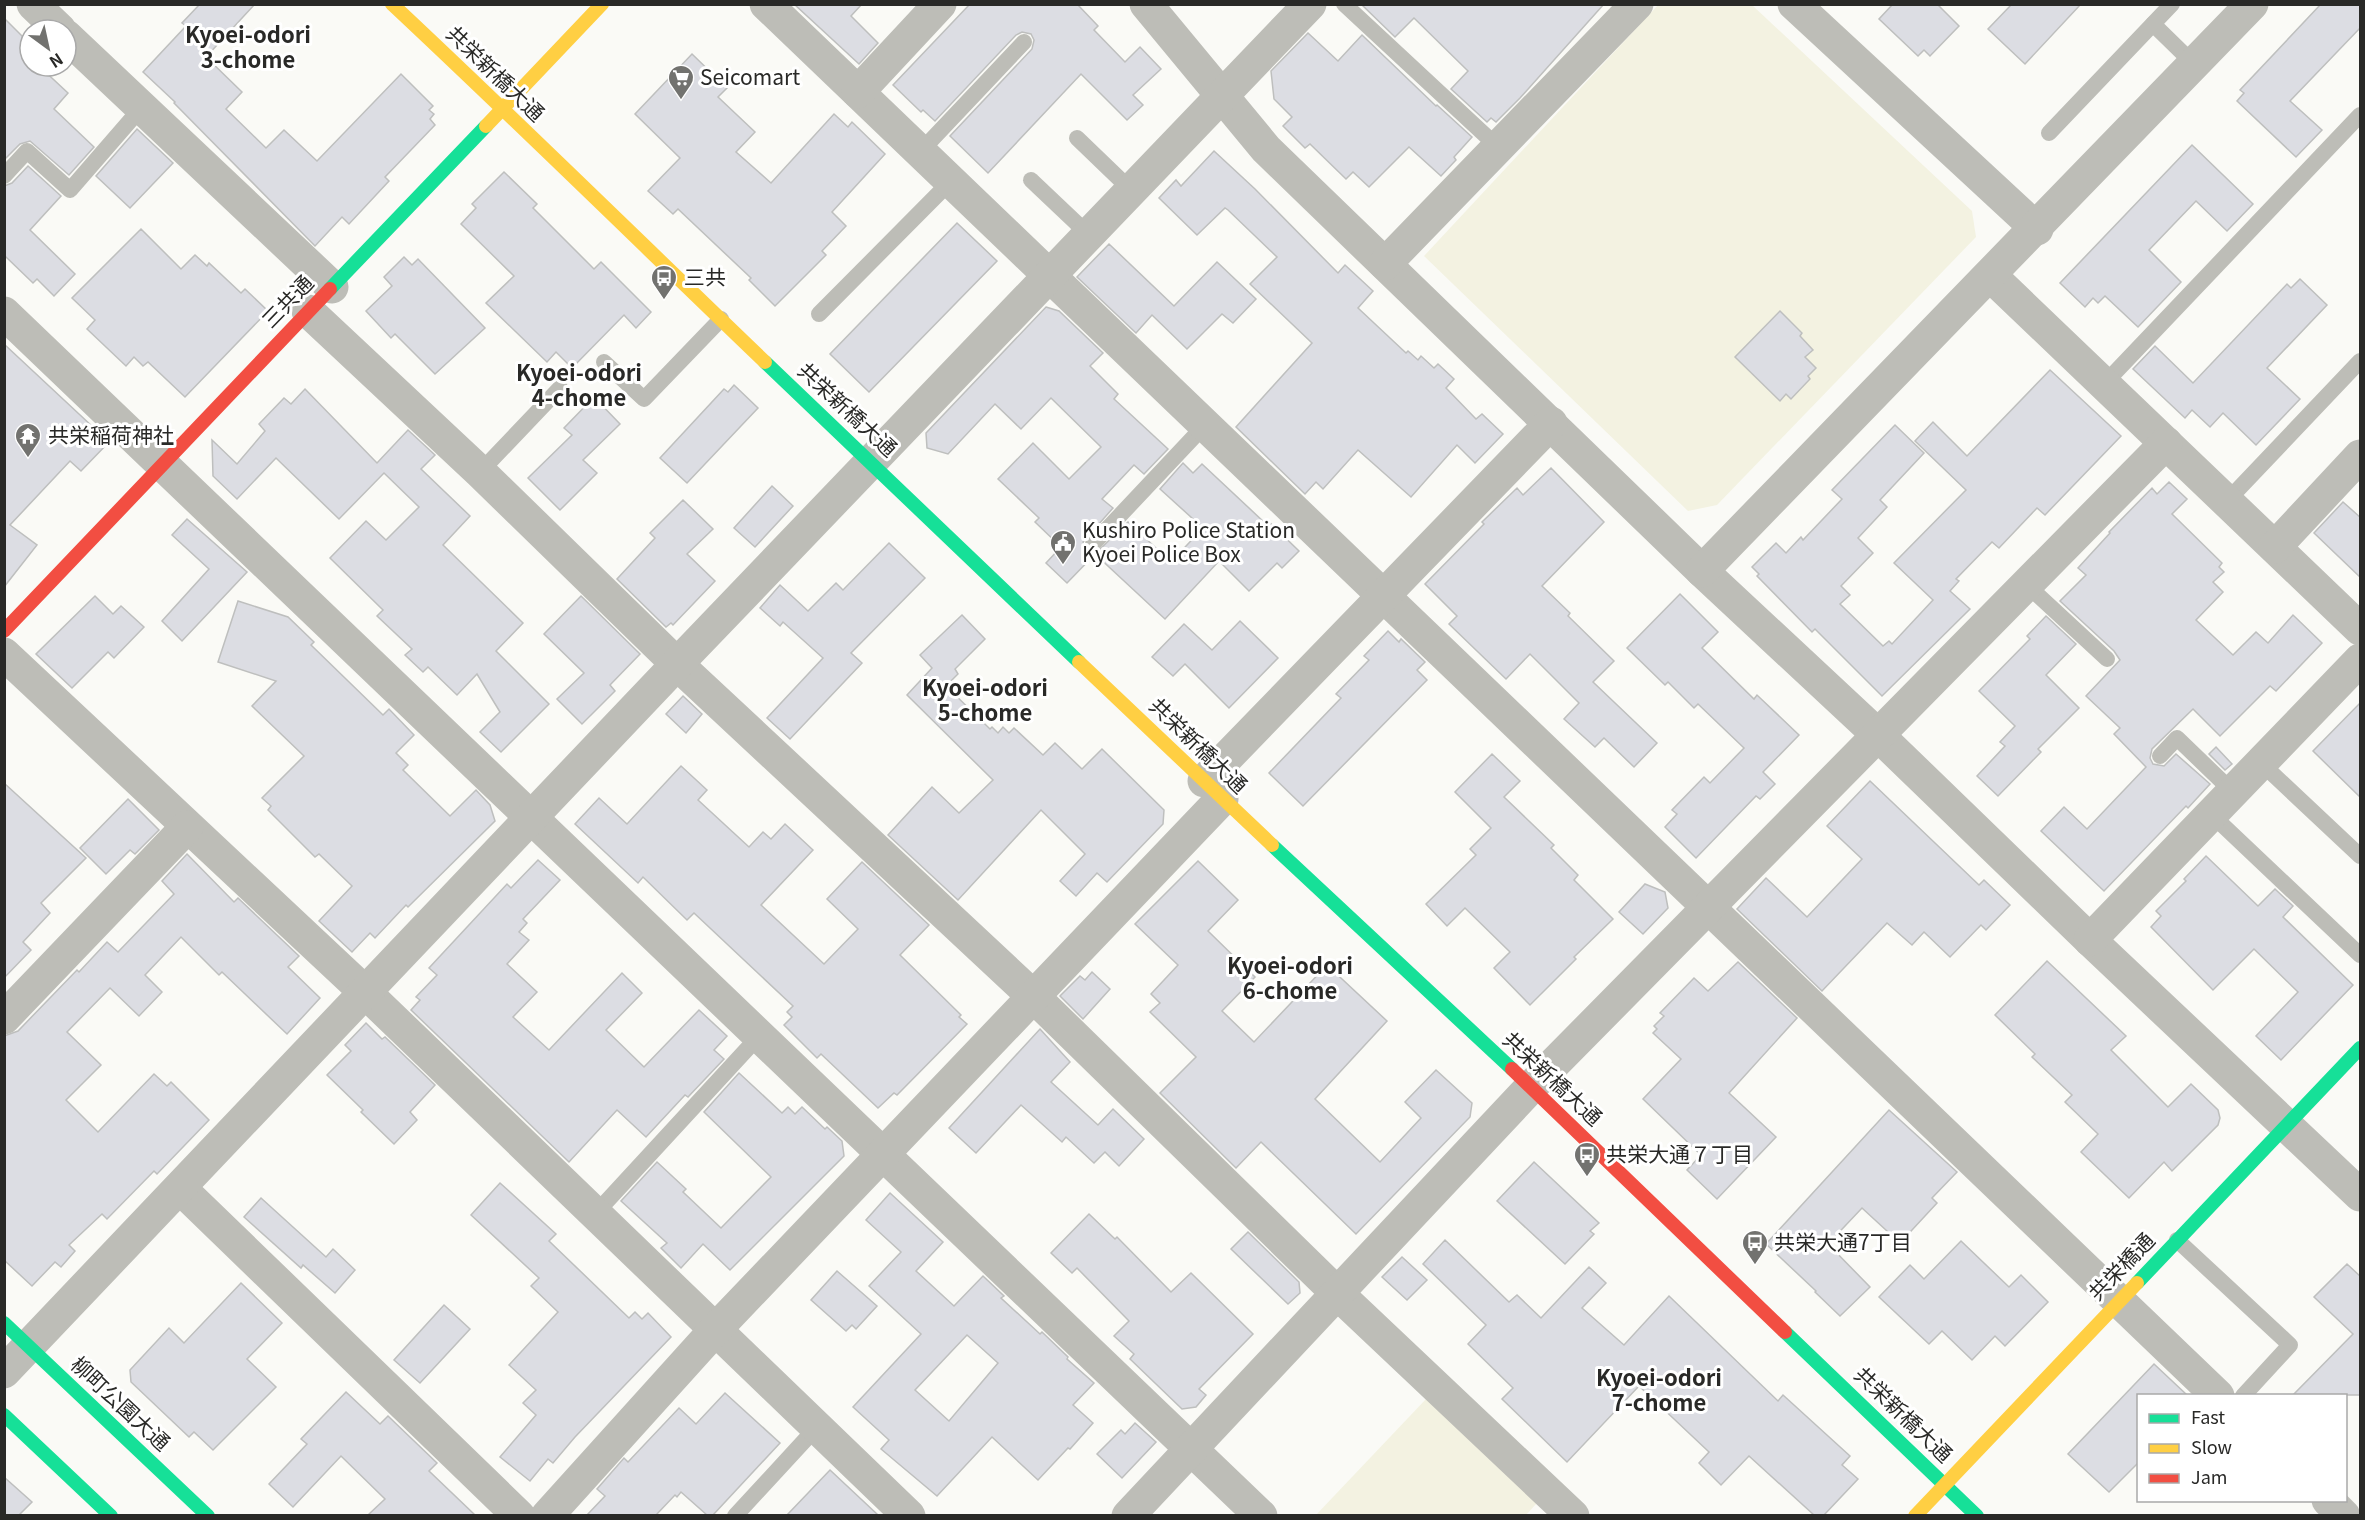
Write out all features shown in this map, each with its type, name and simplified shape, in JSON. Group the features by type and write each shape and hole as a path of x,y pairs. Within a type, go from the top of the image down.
{"street":[{"path":"33,4 48,18"},
{"name":"共栄新橋大通","path":"392,4 1213,790 1531,1087 1977,1515"},
{"name":"三共通","path":"4,631 602,4"},
{"path":"766,4 2217,1394"},
{"path":"858,92 940,4"},
{"path":"1146,4 1266,149 1702,572 1878,735 2090,940 2361,1196"},
{"path":"4,1372 677,664 1310,4"},
{"path":"1385,264 1638,4"},
{"path":"1794,4 2037,229"},
{"path":"1702,572 2037,229 2252,4"},
{"path":"78,47 332,287"},
{"path":"1991,276 2361,629"},
{"path":"308,311 480,472 677,664 1034,997 1338,1293 1573,1515"},
{"path":"4,313 531,818 884,1152 1261,1515"},
{"path":"547,1515 716,1330 1034,997 1382,596 1551,423"},
{"path":"1128,1515 1531,1087 2166,443"},
{"path":"2275,547 2361,456"},
{"path":"4,654 366,993 909,1515"},
{"path":"2090,940 2361,660"},
{"path":"4,1018 187,827"},
{"name":"共栄橋通","path":"1915,1515 2361,1048"},
{"path":"180,1188 519,1515"},
{"name":"柳町公園大通","path":"4,1323 208,1515"},
{"path":"4,1415 111,1515"}],"lane":[{"path":"1344,4 1499,148"},
{"path":"2049,133 2172,4"},
{"path":"2153,24 2195,65"},
{"path":"920,152 1024,42"},
{"path":"4,176 27,151 70,190 142,107"},
{"path":"2104,384 2361,115"},
{"path":"1077,138 1131,190"},
{"path":"1031,180 1088,234"},
{"path":"819,314 951,181"},
{"path":"604,362 644,399 722,319"},
{"path":"2227,501 2361,361"},
{"path":"480,472 560,388"},
{"path":"1093,544 1205,425"},
{"path":"2026,584 2107,659"},
{"path":"2160,756 2177,738 2222,803 2361,955"},
{"path":"2262,763 2361,856"},
{"path":"595,1214 760,1035"},
{"path":"2177,1240 2290,1345 2244,1394"},
{"path":"735,1515 817,1427"}],"green space":[{"path":"1659,4 1752,5 1972,211 1976,237 1717,505 1688,511 1424,256"},
{"path":"1427,1398 1537,1503 1526,1515 1315,1516"}],"building":[{"path":"200,4 255,4 206,57 242,92 226,109 266,148 284,130 317,161 401,74 433,106 429,110 434,114 430,119 435,125 385,177 389,181 349,224 342,217 315,246 143,72 186,26 182,23"},
{"path":"794,4 862,4 851,16 878,43 859,64"},
{"path":"970,4 1077,4 1098,26 1094,30 1125,62 1140,47 1161,69 1133,95 1143,105 1127,120 1081,74 988,173 950,136 1032,49 1034,40 1031,34 1022,32 1016,35 935,121 923,110 921,112 893,85"},
{"path":"1361,4 1604,4 1520,98 1496,122 1491,118 1487,122 1451,89 1468,71 1414,18 1395,37"},
{"path":"1893,4 1937,4 1959,26 1930,56 1924,50 1918,56 1879,19"},
{"path":"2012,4 2081,4 2025,64 1988,29"},
{"path":"2321,4 2361,4 2361,27 2290,101 2322,130 2296,157 2237,101 2244,93 2240,90"},
{"path":"4,18 18,32 18,78 52,78 68,93 54,109 94,147 69,175 30,141 20,144 4,160"},
{"path":"1308,33 1338,61 1362,35 1472,137 1441,176 1409,147 1369,187 1353,172 1346,179 1310,144 1305,148 1283,126 1292,117 1274,99 1271,71"},
{"path":"692,54 727,88 718,97 755,132 736,152 771,183 834,114 848,127 852,122 885,154 832,212 846,226 822,251 826,255 775,306 749,280 751,278 678,209 673,214 648,191 680,158 635,114"},
{"path":"137,129 173,163 130,208 96,176"},
{"path":"2192,145 2253,204 2227,231 2196,201 2149,250 2181,282 2138,327 2105,296 2098,303 2093,298 2085,307 2060,283"},
{"path":"1214,151 1338,273 1345,265 1373,291 1358,308 1406,353 1408,351 1418,360 1421,356 1434,368 1438,364 1454,379 1446,388 1476,419 1482,414 1503,434 1475,463 1457,445 1411,497 1358,450 1323,489 1316,482 1305,494 1236,427 1312,343 1250,284 1277,257 1228,210 1225,208 1197,235 1159,198 1176,180 1181,186"},
{"path":"28,166 61,196 30,230 75,274 54,296 37,279 33,283 6,257 4,259 4,186 12,183"},
{"path":"504,172 537,204 533,208 594,269 601,262 651,312 636,328 624,315 572,368 556,352 547,362 486,303 514,276 461,224 476,208 472,204"},
{"path":"957,223 997,261 869,392 830,354"},
{"path":"141,229 181,269 195,255 207,266 209,263 241,293 245,289 268,311 185,397 148,362 143,366 134,357 126,366 87,329 95,320 72,298"},
{"path":"1109,244 1174,306 1217,262 1256,299 1233,323 1222,314 1187,349 1152,315 1136,333 1077,277"},
{"path":"404,257 412,265 418,259 485,328 435,374 395,334 391,338 366,311 392,286 384,277"},
{"path":"2300,279 2327,305 2267,368 2300,399 2256,445 2223,413 2210,427 2192,410 2185,418 2133,369 2155,346 2193,383 2287,284 2291,288"},
{"path":"1046,307 1059,311 1103,353 1090,366 1118,394 1114,399 1168,449 1144,474 1134,465 1102,499 1113,508 1083,542 1085,551 1095,554 1067,583 1046,563 1061,547 1035,522 1039,518 998,479 1033,443 1069,479 1101,447 1051,398 1021,429 995,404 948,454 927,448 926,433"},
{"path":"1780,311 1802,333 1800,336 1813,350 1805,357 1816,368 1808,376 1810,379 1791,399 1786,394 1780,401 1735,357"},
{"path":"4,344 109,442 81,471 70,461 10,525 37,545 4,587"},
{"path":"2050,370 2121,436 2045,515 2037,508 1999,548 1992,542 1956,579 1959,581 1950,591 1970,609 1882,696 1815,629 1812,632 1757,576 1759,574 1752,567 1776,543 1786,553 1801,537 1803,540 1842,499 1832,490 1895,425 1924,453 1880,500 1887,507 1858,538 1873,553 1841,586 1850,595 1840,604 1883,646 1889,641 1892,644 1933,600 1894,563 1966,490 1915,441 1933,422 1967,456"},
{"path":"734,385 758,408 687,483 660,458 724,389 728,392"},
{"path":"305,389 377,463 408,430 435,455 421,469 470,516 443,545 523,623 496,651 549,704 501,752 480,732 500,712 477,674 457,695 428,667 423,672 405,655 412,649 377,616 383,610 330,558 366,521 386,540 419,507 384,473 339,519 276,458 237,499 213,476 212,440 237,464 265,431 259,424 284,398 291,404"},
{"path":"594,397 620,424 583,460 597,473 560,510 528,478 572,435 564,428"},
{"path":"1183,463 1193,473 1202,464 1265,523 1267,520 1299,551 1282,568 1277,563 1249,591 1219,561 1165,619 1095,554 1128,522 1171,562 1203,528 1160,489"},
{"path":"1551,468 1604,522 1542,586 1570,613 1568,616 1614,661 1593,682 1657,743 1634,767 1604,738 1595,747 1564,719 1579,703 1530,654 1506,679 1449,624 1457,616 1425,584 1517,488 1523,495"},
{"path":"2169,482 2187,499 2172,514 2222,563 2219,567 2224,572 2213,582 2223,592 2196,620 2233,655 2256,632 2268,643 2293,615 2322,643 2276,691 2270,686 2220,736 2193,709 2152,749 2150,758 2153,764 2164,766 2176,754 2210,784 2104,891 2041,831 2064,807 2087,829 2146,767 2114,734 2120,728 2086,696 2120,660 2114,651 2060,601 2086,575 2078,568 2109,532 2152,488 2157,494"},
{"path":"772,486 793,506 755,547 734,528"},
{"path":"683,500 713,529 687,554 715,581 673,625 671,623 666,627 617,579 655,538 650,533"},
{"path":"2343,502 2361,518 2361,578 2314,533"},
{"path":"187,519 247,572 182,641 162,621 209,569 172,535"},
{"path":"889,543 925,578 851,653 862,663 790,739 767,718 823,658 783,622 780,626 760,608 780,585 808,611 836,583 843,590"},
{"path":"1680,594 1718,632 1702,648 1754,699 1757,695 1799,735 1763,772 1775,784 1760,799 1756,796 1696,858 1665,827 1677,814 1672,810 1704,777 1710,783 1744,748 1698,704 1694,708 1668,682 1665,685 1627,648"},
{"path":"95,596 113,614 121,606 144,627 114,658 108,652 72,688 36,654"},
{"path":"581,596 640,654 610,685 615,691 582,724 557,699 584,673 544,634"},
{"path":"238,601 288,617 314,642 311,645 383,715 389,709 414,735 396,753 408,765 403,770 450,816 476,790 490,805 495,821 408,907 406,905 375,938 370,933 352,952 319,921 352,886 319,854 315,857 268,810 271,806 262,798 304,756 252,706 276,681 218,662"},
{"path":"962,615 985,639 955,669 958,674 946,686 990,729 992,727 998,733 1003,727 1009,733 1014,728 1043,755 1055,743 1082,769 1102,749 1164,810 1163,824 1107,882 1097,873 1076,896 1060,881 1085,854 1041,810 958,900 888,835 932,787 959,813 993,780 907,695 932,668 920,655"},
{"path":"2046,616 2076,644 2046,675 2079,708 2038,749 2041,752 1998,796 1977,776 2005,746 2000,742 2015,726 1979,691 2030,639 2027,636"},
{"path":"1240,621 1278,658 1229,708 1185,664 1173,676 1152,657 1184,624 1212,650"},
{"path":"1388,631 1399,642 1401,639 1425,662 1417,670 1427,680 1303,806 1269,773 1341,698 1336,694 1369,660 1364,656"},
{"path":"683,696 702,714 686,733 666,714"},
{"path":"2361,702 2361,798 2313,751"},
{"path":"2216,747 2232,764 2225,770 2209,754"},
{"path":"1492,754 1520,781 1504,797 1554,845 1551,848 1578,875 1574,880 1613,919 1530,1005 1494,968 1510,952 1465,908 1447,926 1426,904 1476,855 1470,849 1491,828 1455,792"},
{"path":"681,766 707,790 698,800 749,847 763,832 771,839 785,824 813,850 761,905 824,964 858,929 827,899 862,862 929,925 900,955 961,1015 959,1017 967,1024 897,1095 894,1093 878,1108 821,1054 817,1058 784,1025 792,1017 787,1012 793,1006 694,913 687,920 643,877 638,883 575,824 599,798 627,824"},
{"path":"1870,781 1979,885 1984,880 2010,905 1986,930 1981,925 1950,957 1924,932 1912,945 1887,923 1822,991 1737,909 1766,878 1807,917 1862,859 1827,826"},
{"path":"4,783 86,858 41,903 50,913 23,942 31,950 4,978"},
{"path":"128,799 159,830 135,854 130,850 106,874 80,848"},
{"path":"187,854 234,902 238,898 299,956 288,967 320,998 287,1034 222,972 219,975 181,937 145,975 162,992 139,1016 110,988 67,1032 101,1065 66,1100 98,1132 154,1074 167,1086 171,1082 209,1120 157,1174 154,1171 107,1219 102,1214 69,1245 75,1251 61,1267 55,1262 32,1286 4,1260 4,1036 18,1031 107,942 118,952 174,894 162,881"},
{"path":"2206,856 2258,906 2275,889 2293,906 2283,917 2353,985 2281,1060 2256,1036 2298,992 2254,949 2213,990 2151,927 2161,916 2156,911 2186,881 2184,879"},
{"path":"538,860 560,880 523,919 527,923 519,932 529,940 507,964 537,992 513,1017 549,1050 622,973 642,993 606,1030 644,1067 699,1010 727,1036 714,1050 724,1059 688,1097 685,1095 646,1137 617,1110 569,1162 411,1010 420,1000 416,997 437,975 429,968 507,884 511,888"},
{"path":"1198,861 1238,900 1208,931 1255,977 1222,1011 1254,1042 1327,965 1387,1021 1315,1099 1380,1162 1421,1118 1405,1102 1436,1070 1472,1103 1470,1117 1356,1234 1261,1142 1236,1168 1160,1093 1196,1057 1150,1012 1160,1003 1151,994 1178,965 1135,924"},
{"path":"1645,884 1665,892 1668,908 1643,934 1619,912"},
{"path":"2047,961 2126,1036 2111,1050 2168,1107 2191,1084 2218,1110 2220,1118 2218,1125 2172,1171 2164,1162 2129,1198 2081,1152 2098,1134 2065,1102 2072,1095 2032,1057 2035,1054 1995,1015"},
{"path":"1738,962 1797,1018 1729,1093 1776,1137 1717,1199 1687,1170 1701,1155 1643,1099 1681,1059 1653,1033 1657,1029 1654,1026 1664,1016 1660,1013 1694,978 1708,991"},
{"path":"1092,972 1110,989 1083,1019 1060,996 1080,976 1085,980"},
{"path":"366,1023 382,1039 385,1037 435,1085 410,1112 417,1120 394,1144 327,1075 351,1051 345,1045"},
{"path":"1040,1029 1070,1062 1051,1082 1098,1125 1113,1109 1144,1139 1119,1166 1105,1152 1094,1163 1066,1137 1062,1142 1021,1105 976,1153 949,1128"},
{"path":"739,1073 782,1113 788,1107 795,1114 802,1107 825,1129 827,1127 842,1141 844,1156 730,1270 703,1244 681,1268 661,1248 667,1243 621,1201 657,1162 686,1189 683,1192 721,1228 771,1177 704,1112"},
{"path":"1889,1110 1957,1172 1932,1198 1937,1203 1900,1243 1862,1208 1828,1244 1870,1287 1840,1316 1766,1244"},
{"path":"1534,1162 1599,1223 1590,1231 1594,1234 1565,1264 1497,1201"},
{"path":"500,1183 556,1234 549,1241 629,1318 635,1312 642,1319 648,1313 671,1337 553,1463 548,1459 530,1481 500,1457 536,1415 523,1403 536,1390 509,1365 558,1312 531,1286 539,1278 471,1215"},
{"path":"890,1193 943,1242 916,1271 954,1306 983,1276 1004,1296 1001,1298 1040,1334 1042,1332 1094,1383 1073,1405 1093,1423 1038,1480 992,1437 937,1496 881,1449 889,1440 853,1407 921,1334 869,1286 901,1252 866,1220","holes":["967,1335 998,1363 949,1421 915,1390"]},
{"path":"261,1198 326,1257 333,1249 355,1270 335,1293 303,1265 301,1268 244,1217"},
{"path":"1089,1214 1115,1239 1117,1237 1171,1292 1191,1273 1253,1334 1199,1389 1206,1395 1196,1407 1182,1409 1130,1359 1134,1354 1114,1336 1129,1321 1077,1268 1072,1273 1051,1253"},
{"path":"1248,1232 1299,1282 1300,1293 1288,1304 1231,1249"},
{"path":"1445,1240 1509,1302 1517,1295 1541,1318 1589,1267 1606,1283 1582,1308 1624,1345 1669,1296 1778,1401 1783,1395 1850,1456 1842,1465 1858,1479 1824,1515 1814,1515 1749,1456 1721,1485 1699,1463 1709,1452 1639,1386 1567,1462 1502,1399 1513,1388 1468,1344 1486,1325 1423,1264"},
{"path":"1961,1241 2009,1287 2021,1275 2048,1302 2005,1346 1995,1336 1972,1360 1942,1331 1929,1344 1879,1297 1910,1265 1924,1279"},
{"path":"1402,1257 1427,1280 1407,1300 1382,1277"},
{"path":"2347,1264 2361,1277 2361,1395 2294,1394 2353,1334 2314,1297"},
{"path":"837,1271 877,1306 856,1329 852,1325 846,1331 811,1300"},
{"path":"241,1283 282,1323 247,1359 276,1387 213,1450 194,1432 189,1437 131,1382 130,1370 169,1328 184,1343"},
{"path":"444,1305 470,1329 420,1383 394,1360"},
{"path":"2154,1364 2186,1394 2137,1394 2137,1464 2109,1492 2068,1454"},
{"path":"346,1392 380,1424 388,1416 437,1463 429,1471 475,1515 368,1515 385,1499 341,1456 293,1507 269,1484 307,1444 301,1439"},
{"path":"725,1393 780,1443 713,1515 707,1515 681,1492 677,1497 675,1495 656,1515 587,1515 605,1496 597,1489 624,1458 628,1462 679,1408 696,1424"},
{"path":"1135,1423 1156,1442 1122,1478 1097,1454 1121,1430 1125,1434"},
{"path":"830,1470 878,1515 787,1515"},
{"path":"4,1477 32,1502 19,1515 4,1515"}],"traffic: fast":[{"path":"330,289 486,126"},
{"path":"765,362 1079,662"},
{"path":"1272,845 1512,1069"},
{"path":"2137,1283 2360,1048"},
{"path":"4,1323 208,1516"},
{"path":"1785,1332 1977,1516"},
{"path":"4,1415 111,1516"}],"traffic: slow":[{"path":"392,4 765,362"},
{"path":"486,126 602,4"},
{"path":"1079,662 1272,845"},
{"path":"1915,1516 2137,1283"}],"traffic: jam":[{"path":"4,631 330,289"},
{"path":"1512,1069 1785,1332"}],"place":[{"name":"Seicomart","path":"681,101"},
{"name":"三共","path":"664,301"},
{"name":"共栄稲荷神社","path":"28,459"},
{"name":"Kushiro Police Station Kyoei Police Box","path":"1063,566"},
{"name":"共栄大通７丁目","path":"1587,1178"},
{"name":"共栄大通7丁目","path":"1755,1266"}],"district":[{"name":"Kyoei-odori 3-chome","path":"248,48"},
{"name":"Kyoei-odori 4-chome","path":"579,386"},
{"name":"Kyoei-odori 5-chome","path":"985,700"},
{"name":"Kyoei-odori 6-chome","path":"1290,978"},
{"name":"Kyoei-odori 7-chome","path":"1659,1390"}]}
